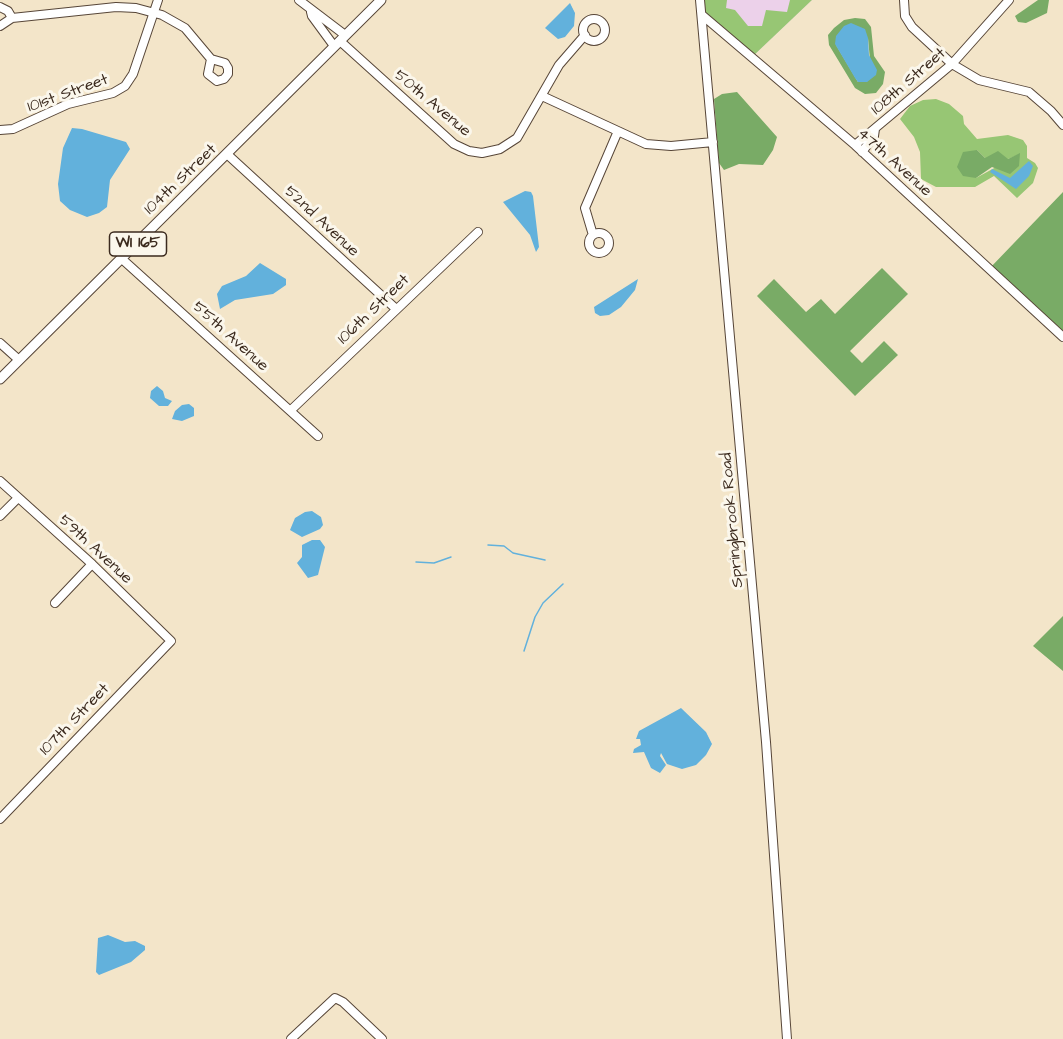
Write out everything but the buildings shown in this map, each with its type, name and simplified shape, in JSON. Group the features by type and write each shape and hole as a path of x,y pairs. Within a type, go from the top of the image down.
{"main road":[{"name":"104th Street","path":"0,379 228,155 381,0"}],"street":[{"name":"101st Street","path":"0,130 13,129 68,104 114,93 125,86 133,74 158,0"},
{"path":"299,0 340,41"},
{"name":"Springbrook Road","path":"700,0 766,742 787,1039"},
{"path":"904,0 905,16 912,27 952,64 979,80 1029,92 1052,111 1062,125"},
{"name":"108th Street","path":"855,145 952,64 1009,0"},
{"path":"0,7 8,10 12,18"},
{"path":"0,26 12,18 116,7 154,12 185,28 212,59"},
{"path":"311,12 312,16 340,41"},
{"name":"47th Avenue","path":"702,15 855,145 1063,337"},
{"path":"585,35 566,53 542,96 646,144 671,146 713,142"},
{"name":"50th Avenue","path":"340,41 460,147 476,152 494,152 517,138 542,96"},
{"name":"108th Street","path":"862,152 874,136 875,129"},
{"path":"592,235 585,208 618,131"},
{"name":"52nd Avenue","path":"228,155 395,308"},
{"name":"106th Street","path":"291,410 395,308 478,232"},
{"name":"55th Avenue","path":"122,259 318,436"},
{"path":"0,343 19,360"},
{"name":"59th Avenue","path":"0,481 92,564 171,641"},
{"path":"0,516 18,498"},
{"path":"55,603 92,564"},
{"name":"107th Street","path":"0,819 171,641"},
{"path":"291,1039 335,998 343,1002 382,1039"}],"shaded area":[{"path":"700,0 812,0 752,57"}],"green space":[{"path":"700,0 727,0 726,8 735,10 748,26 762,26 766,10 787,12 790,0 812,0 752,57 702,15"},
{"path":"1038,0 1049,0 1047,13 1026,23 1018,22 1015,16"},
{"path":"865,19 871,27 874,56 885,72 883,84 876,93 865,94 855,88 829,45 828,35 844,20","holes":["868,38 870,60 867,82 858,82 836,45"]},
{"path":"737,92 777,137 773,150 763,165 739,164 724,170 719,163 714,99 722,94"},
{"path":"936,99 949,104 963,116 964,124 977,139 1008,135 1023,140 1027,146 1027,158 1038,168 1033,183 1017,198 994,176 975,187 936,187 921,179 920,152 914,137 900,119 910,106 923,100","holes":["977,150 985,158 1008,159 1020,154 976,178"]},
{"path":"977,150 985,158 998,151 1008,159 1020,153 1019,166 1010,174 992,167 976,178 963,176 957,167 963,152"},
{"path":"1063,192 1063,337 989,269"},
{"path":"882,268 908,294 850,351 862,363 884,341 898,355 855,396 757,296 774,279 806,312 821,299 835,314"},
{"path":"1063,616 1063,671 1033,646"}],"water":[{"path":"570,3 575,13 574,26 565,37 558,39 545,28"},
{"path":"851,23 865,29 869,55 877,70 876,75 867,82 858,82 835,44 836,36 844,26"},
{"path":"72,128 126,142 130,149 110,180 107,207 87,217 70,210 60,201 58,184 63,148"},
{"path":"1029,161 1033,166 1029,176 1016,189 990,172 992,169 1010,178"},
{"path":"525,191 531,192 533,196 539,247 536,252 530,235 503,202"},
{"path":"260,263 286,279 286,285 273,294 235,300 220,309 217,294 222,286 246,276"},
{"path":"638,279 635,290 621,307 609,315 600,316 595,313 594,307"},
{"path":"157,386 163,391 165,398 172,401 168,406 159,406 150,398 151,391"},
{"path":"189,404 194,408 194,416 182,421 172,419 175,411 182,405"},
{"path":"312,511 321,517 323,525 320,529 302,537 290,530 295,518"},
{"path":"312,540 320,540 325,547 318,575 308,578 297,563 302,557 302,545"},
{"path":"681,708 706,732 712,744 706,755 696,765 682,769 667,764 661,753 660,756 666,765 660,773 651,768 644,752 633,753 634,749 641,745 640,739 636,739 639,731"},
{"path":"108,935 125,942 135,941 145,946 145,950 131,962 99,975 96,972 98,938"}],"waterway":[{"path":"488,545 504,546 513,553 545,560"},
{"path":"416,562 434,563 451,557"},
{"path":"524,651 535,617 543,603 563,584"}]}
